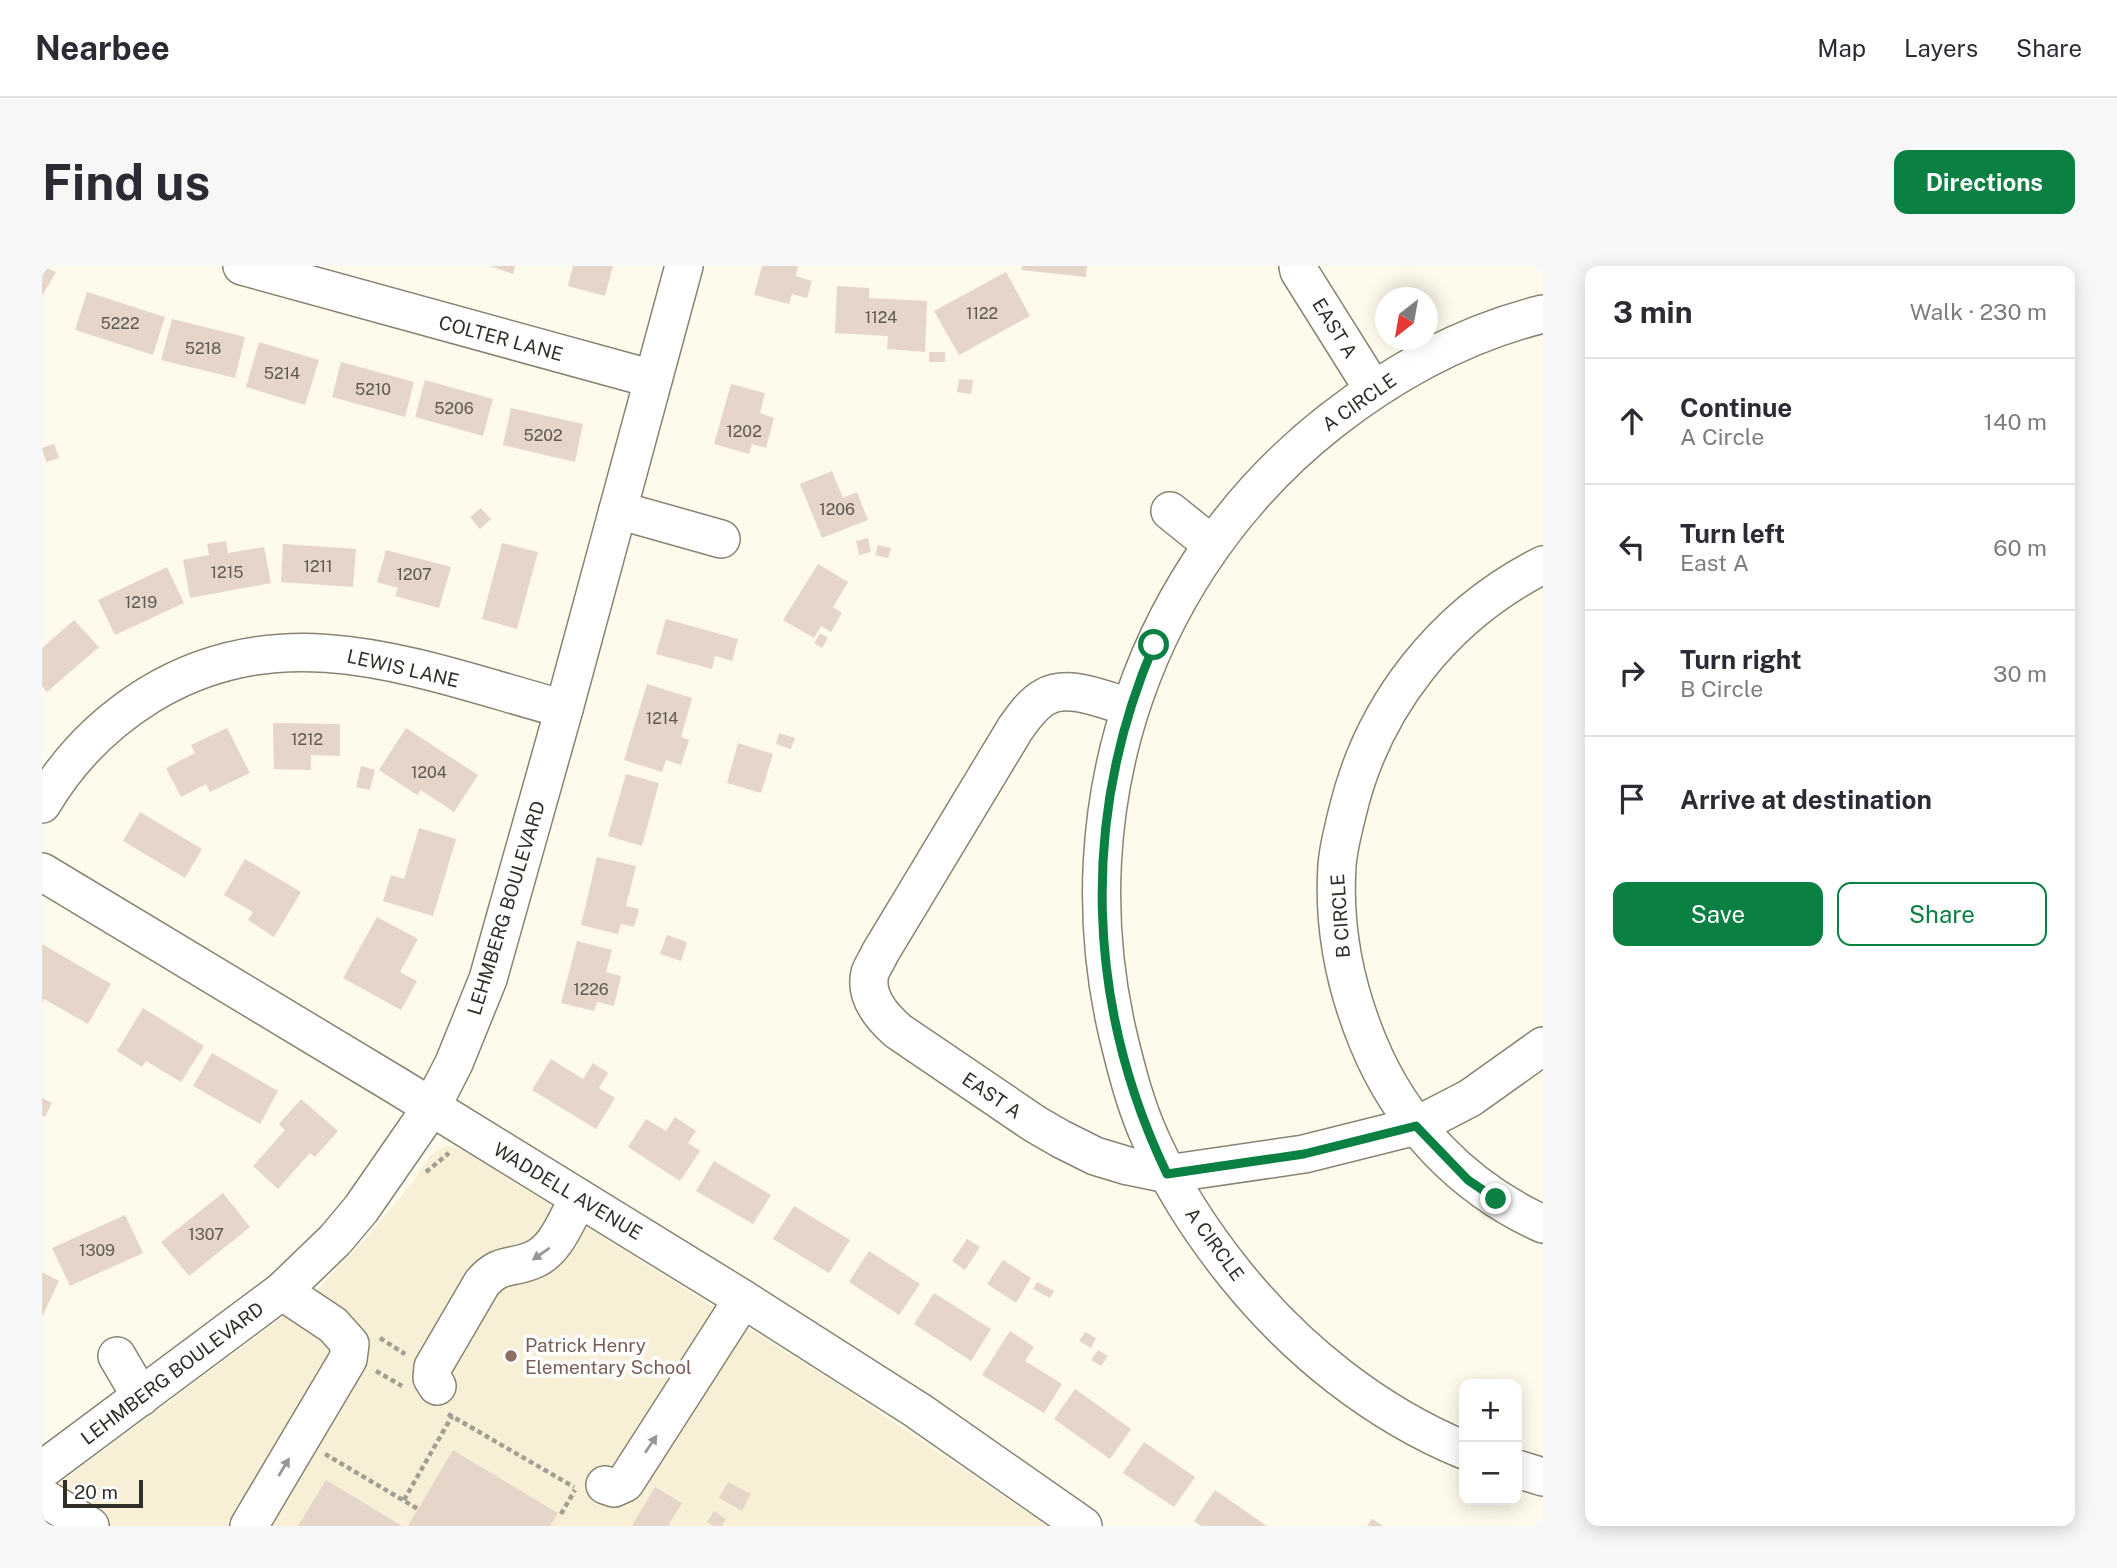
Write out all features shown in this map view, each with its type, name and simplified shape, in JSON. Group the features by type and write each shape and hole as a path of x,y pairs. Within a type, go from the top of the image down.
{"street":[{"name":"COLTER LANE","path":"242,266 354,281 653,379"},
{"name":"LEHMBERG BOULEVARD","path":"42,1470 282,1291 335,1240 361,1209 431,1108 454,1063 488,979 684,266"},
{"name":"EAST A","path":"1298,266 1373,389"},
{"name":"A CIRCLE","path":"1459,1448 1413,1426 1348,1383 1309,1352 1277,1323 1235,1274 1193,1218 1167,1174 1136,1103 1124,1059 1106,975 1101,862 1105,827 1129,707 1169,615 1211,544 1236,512 1286,459 1373,389 1429,357 1505,324 1543,314"},
{"path":"618,510 721,539"},
{"path":"1170,511 1211,544"},
{"name":"B CIRCLE","path":"1543,565 1519,577 1447,633 1421,661 1400,690 1364,756 1352,794 1337,864 1336,902 1345,974 1358,1018 1375,1060 1396,1098 1416,1126 1468,1180 1496,1199 1543,1224"},
{"name":"LEWIS LANE","path":"42,804 75,757 101,730 132,705 172,681 205,667 247,656 293,651 344,653 393,663 564,709"},
{"name":"EAST A","path":"1129,707 1066,691 1045,697 1029,710 1015,729 887,941 870,975 871,993 879,1014 898,1031 1035,1124 1095,1156 1167,1174 1304,1154 1416,1126 1470,1098 1543,1046"},
{"name":"WADDELL AVENUE","path":"42,872 743,1299 917,1410 1083,1526"},
{"path":"435,1401 433,1367 482,1283 492,1272 537,1259 548,1250 579,1198"},
{"path":"249,1526 348,1359 351,1344 333,1325 282,1291"},
{"path":"589,1489 614,1488 625,1483 743,1299"},
{"path":"117,1356 141,1397"},
{"path":"1522,1471 1543,1477"},
{"path":"42,1497 90,1526"}],"path":[{"path":"418,1178 447,1156 464,1128"},
{"path":"348,1359 435,1401 589,1489 561,1514"},
{"path":"404,1500 435,1401"},
{"path":"324,1454 418,1509"}],"shaded area":[{"name":"Patrick Henry Elementary School","path":"446,1145 463,1150 839,1385 1047,1526 42,1526 42,1496 311,1296 371,1233 430,1156"}],"building":[{"path":"42,266 56,272 42,296"},
{"path":"490,266 515,266 513,274"},
{"path":"573,266 613,266 605,296 568,286"},
{"path":"762,266 798,266 796,276 812,281 807,298 792,294 789,304 754,295"},
{"path":"1022,266 1087,266 1086,277 1021,270"},
{"path":"1006,272 1030,316 959,355 934,311"},
{"path":"837,286 869,288 869,298 927,301 925,352 887,349 888,336 835,333"},
{"path":"87,292 165,317 153,355 75,330"},
{"path":"172,319 245,337 235,378 161,360"},
{"path":"259,342 319,360 305,405 246,387"},
{"path":"929,352 945,352 945,362 929,362"},
{"path":"341,362 414,382 405,417 332,397"},
{"path":"959,379 973,380 971,394 957,392"},
{"path":"425,380 493,399 483,436 415,417"},
{"path":"731,384 765,393 760,413 774,418 766,448 752,444 749,454 714,444"},
{"path":"511,408 583,424 575,462 503,445"},
{"path":"54,444 59,458 46,462 42,448"},
{"path":"832,471 843,498 857,492 868,520 822,538 800,484"},
{"path":"481,508 491,519 480,529 470,517"},
{"path":"868,538 871,552 859,555 856,541"},
{"path":"226,541 228,553 264,547 271,583 190,598 183,560 209,555 207,544"},
{"path":"502,543 538,552 517,629 482,619"},
{"path":"283,544 356,549 353,587 281,582"},
{"path":"878,545 891,548 888,558 875,555"},
{"path":"386,550 451,567 439,608 395,596 398,588 377,582"},
{"path":"818,564 848,582 833,607 842,613 831,632 821,626 814,638 783,620"},
{"path":"167,567 184,603 115,635 98,600"},
{"path":"666,619 738,639 732,661 715,656 712,669 656,654"},
{"path":"74,620 99,647 47,692 42,686 42,648"},
{"path":"820,633 828,638 822,648 814,643"},
{"path":"647,684 692,698 681,737 689,740 681,765 666,760 662,772 624,760"},
{"path":"273,723 340,724 340,756 311,755 311,770 274,769"},
{"path":"227,728 250,773 210,792 206,784 181,797 166,768 195,753 191,745"},
{"path":"406,728 478,775 454,812 421,790 417,795 379,770"},
{"path":"779,733 795,738 791,749 776,744"},
{"path":"738,743 773,754 761,793 727,783"},
{"path":"361,766 375,770 370,790 356,787"},
{"path":"626,774 659,783 642,846 608,836"},
{"path":"140,812 202,849 185,878 123,841"},
{"path":"419,828 456,839 433,916 383,901 391,875 404,879"},
{"path":"597,857 636,866 626,906 639,909 634,927 621,924 618,934 581,925"},
{"path":"245,859 301,892 274,937 248,920 253,912 224,895"},
{"path":"377,917 418,939 400,972 417,981 401,1010 343,978"},
{"path":"667,935 687,942 681,961 660,954"},
{"path":"577,941 612,950 606,972 621,976 614,1006 597,1002 594,1011 561,1003"},
{"path":"42,944 111,984 88,1024 44,999 42,1003"},
{"path":"143,1008 204,1046 181,1082 146,1061 142,1067 117,1051"},
{"path":"212,1053 278,1091 260,1124 193,1086"},
{"path":"551,1059 583,1079 593,1063 608,1073 599,1088 615,1098 596,1129 532,1090"},
{"path":"42,1098 52,1103 45,1117 42,1115"},
{"path":"301,1099 338,1131 315,1157 310,1153 278,1189 253,1166 285,1130 279,1124"},
{"path":"675,1117 696,1131 688,1143 700,1151 680,1181 628,1147 646,1119 666,1131"},
{"path":"714,1161 771,1195 753,1224 696,1191"},
{"path":"223,1193 250,1227 189,1276 161,1242"},
{"path":"794,1206 850,1240 829,1273 773,1239"},
{"path":"125,1215 143,1253 70,1286 52,1248"},
{"path":"967,1239 980,1247 965,1270 952,1261"},
{"path":"869,1251 920,1284 899,1315 849,1282"},
{"path":"1003,1260 1031,1278 1016,1303 987,1284"},
{"path":"42,1272 59,1281 42,1317"},
{"path":"1037,1282 1054,1291 1050,1298 1033,1289"},
{"path":"934,1293 991,1329 971,1361 914,1324"},
{"path":"1010,1331 1034,1347 1025,1361 1062,1384 1044,1413 982,1375"},
{"path":"1085,1332 1096,1338 1091,1348 1079,1341"},
{"path":"1098,1350 1108,1356 1101,1366 1091,1360"},
{"path":"1075,1389 1131,1429 1110,1459 1054,1419"},
{"path":"1144,1442 1195,1477 1174,1507 1123,1473"},
{"path":"453,1450 558,1513 550,1526 408,1526"},
{"path":"326,1480 402,1526 298,1526"},
{"path":"728,1482 751,1494 742,1511 719,1498"},
{"path":"655,1487 682,1503 668,1526 632,1526"},
{"path":"1215,1490 1267,1526 1201,1526 1194,1521"},
{"path":"714,1511 726,1519 722,1526 713,1526 707,1522"},
{"path":"1372,1519 1383,1526 1367,1526"}],"place":[{"name":"Patrick Henry Elementary School","path":"511,1356"}],"route":[{"path":"1154,645 1129,707 1111,790 1101,862 1101,899 1106,975 1124,1059 1136,1103 1167,1174 1304,1154 1416,1126 1468,1180 1496,1199"}]}
